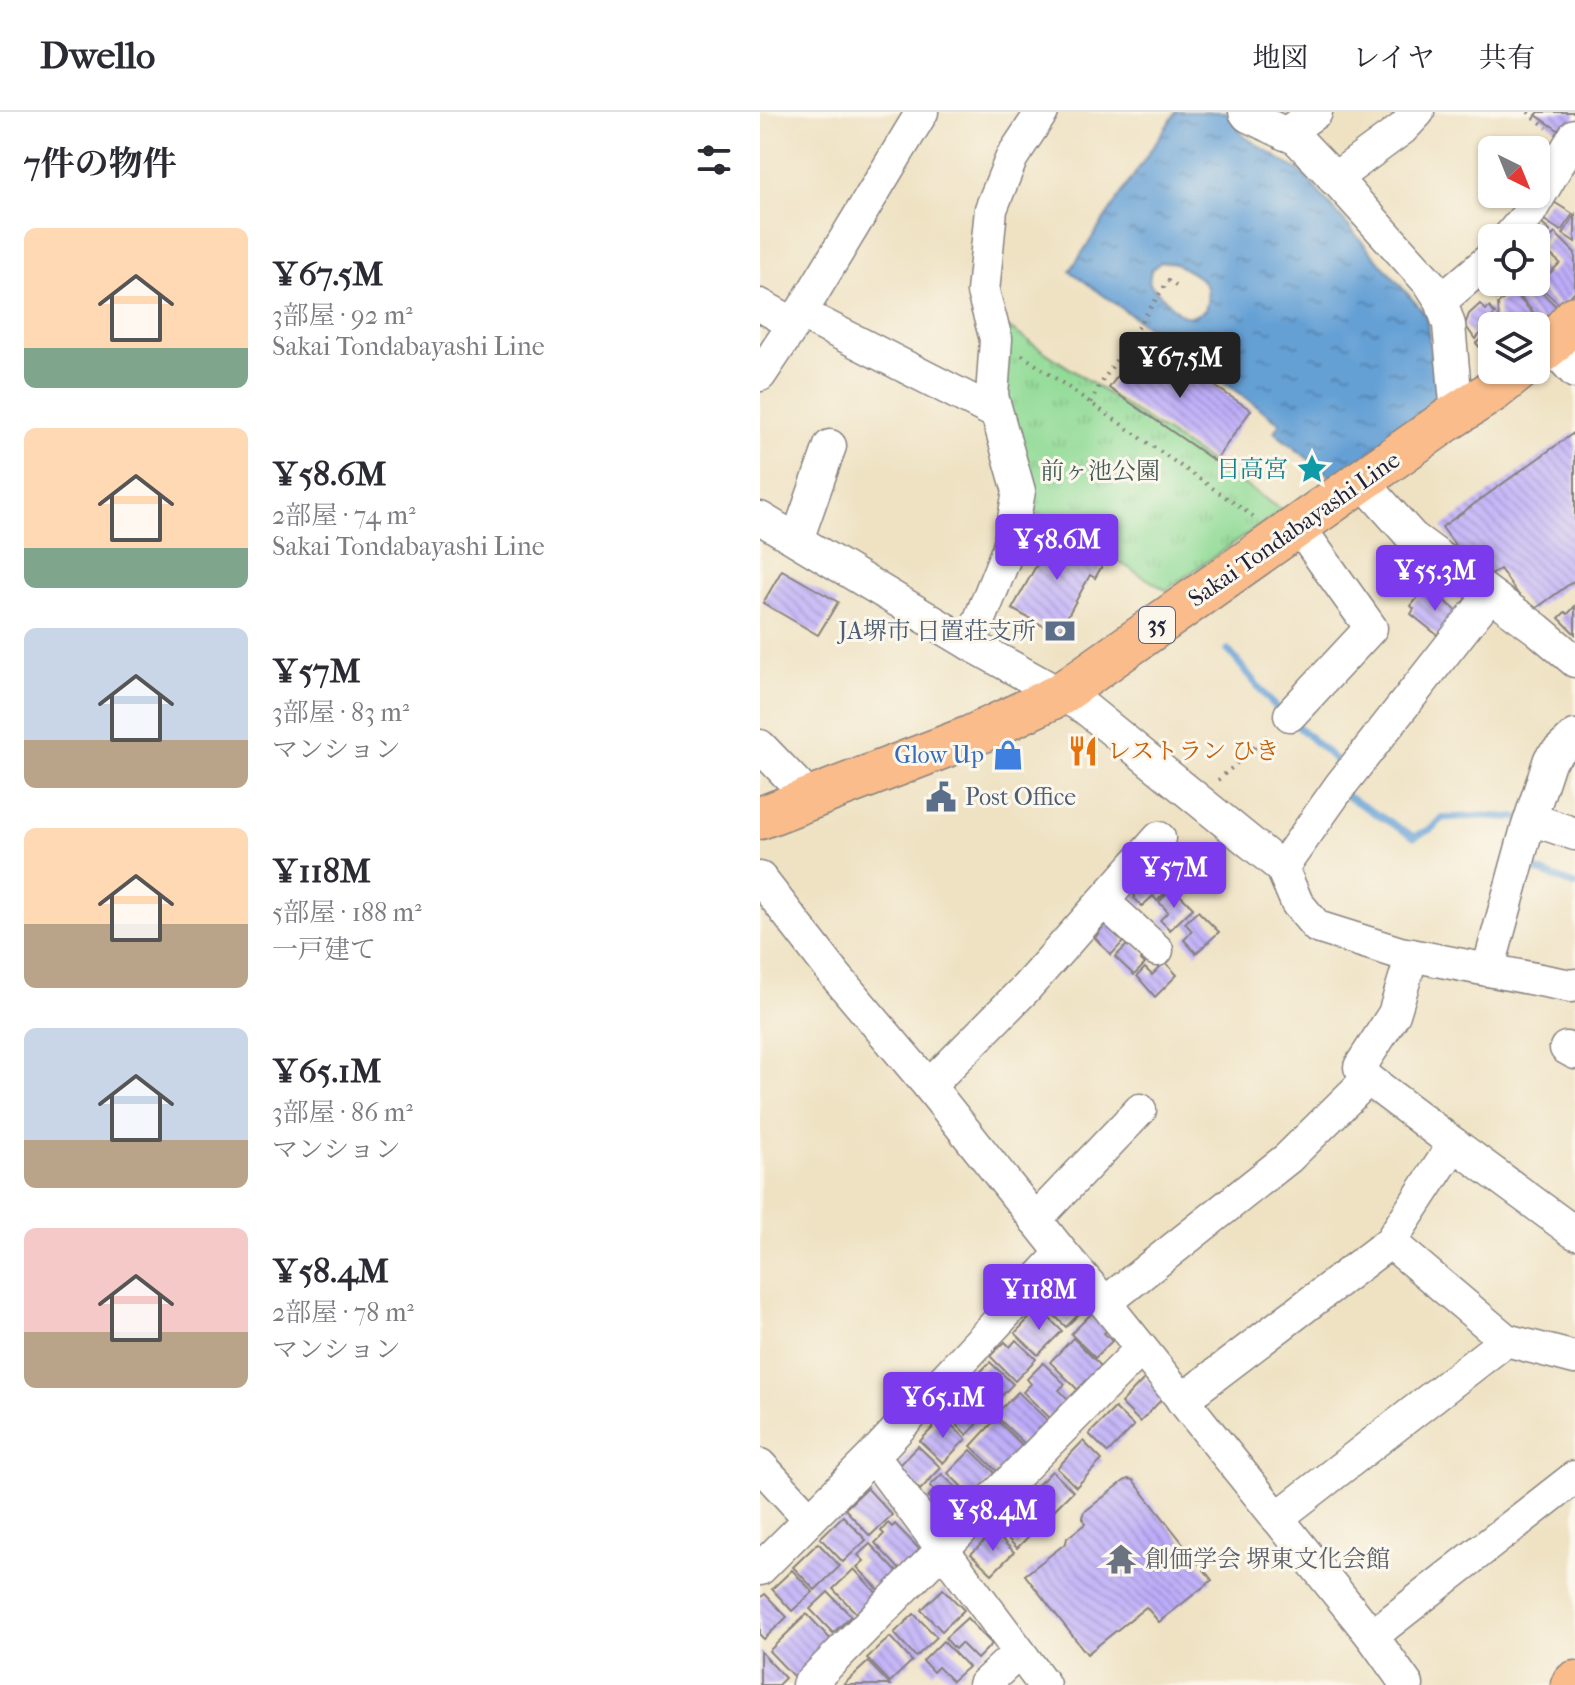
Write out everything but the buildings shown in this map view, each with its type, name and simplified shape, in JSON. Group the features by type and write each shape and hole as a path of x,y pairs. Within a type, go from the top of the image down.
{"main road":[{"name":"Sakai Tondabayashi Line","path":"760,818 970,737 1059,695 1551,352"}],"street":[{"path":"760,375 922,112"},
{"path":"970,644 1009,547 1019,491 992,396 996,339 983,292 991,209 1012,157 1042,112"},
{"path":"1245,112 1297,139 1431,285 1441,301 1449,325 1453,423"},
{"path":"1285,134 1316,112"},
{"path":"1334,179 1402,129 1418,112"},
{"path":"1520,224 1575,135"},
{"path":"1441,301 1478,269"},
{"path":"760,305 797,318 996,413"},
{"path":"797,540 830,446"},
{"path":"1362,481 1398,514 1412,537 1537,629 1575,661"},
{"path":"760,518 970,644 1085,708 1282,868 1297,903 1317,927 1412,955 1575,985"},
{"path":"1282,722 1371,628 1290,532"},
{"path":"1282,868 1342,783 1490,595"},
{"path":"1488,970 1528,825 1550,759 1575,736"},
{"path":"760,746 810,798"},
{"path":"1528,825 1575,834"},
{"path":"929,1086 1025,989 1159,838"},
{"path":"760,878 835,975 929,1086 1372,1636 1407,1685"},
{"path":"1104,902 1157,950"},
{"path":"1412,955 1394,1014 1360,1067 1368,1079 1454,1144 1573,1227"},
{"path":"1105,1303 1288,1158 1368,1079"},
{"path":"1035,1220 1140,1110"},
{"path":"1182,1400 1390,1242 1454,1144"},
{"path":"1390,1242 1506,1340 1575,1358"},
{"path":"760,1569 873,1456 1062,1253"},
{"path":"1277,1518 1506,1340"},
{"path":"808,1685 1141,1349"},
{"path":"873,1456 1044,1685"},
{"path":"760,1465 810,1519"},
{"path":"1372,1636 1575,1477"},
{"path":"984,1685 1019,1652"}],"path":[{"path":"1091,403 1168,281 1179,288"},
{"path":"996,339 1264,524 1290,532"},
{"path":"1198,800 1282,722"}],"green space":[{"name":"前ヶ池公園","path":"1003,324 1282,510 1166,590 1035,512 1030,483 1004,398"}],"water":[{"path":"1176,112 1226,112 1245,137 1302,173 1426,315 1437,400 1334,479 1274,432 1280,423 1070,271","holes":["1161,262 1176,264 1206,284 1208,295 1205,310 1193,316 1184,316 1151,285 1151,270"]}],"waterway":[{"path":"1228,650 1280,713"},
{"path":"1293,722 1342,769"},
{"path":"1345,795 1414,837 1431,829 1442,818 1484,816 1519,818 1521,821"},
{"path":"1525,866 1575,885"}],"place":[{"name":"日高宮","path":"1312,469"},
{"name":"JA堺市 日置荘支所","path":"1060,631"},
{"name":"レストラン ひき","path":"1083,751"},
{"name":"Glow Up","path":"1008,755"},
{"name":"Post Office","path":"941,797"},
{"name":"創価学会 堺東文化会館","path":"1121,1559"}]}
